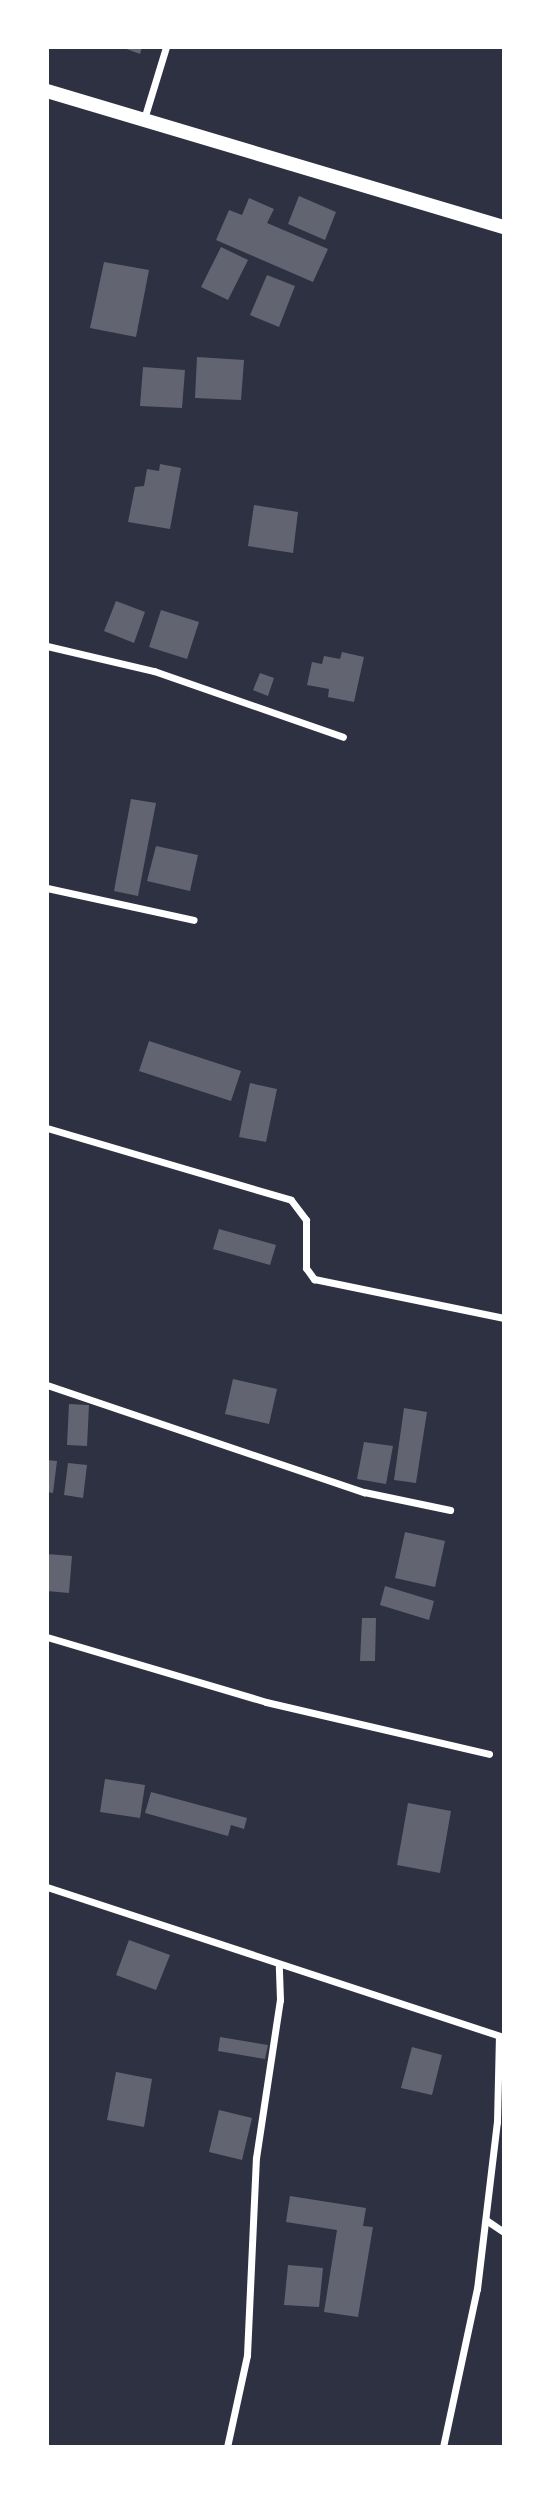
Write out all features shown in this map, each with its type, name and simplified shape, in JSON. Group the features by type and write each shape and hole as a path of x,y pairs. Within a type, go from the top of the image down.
{"main road":[{"path":"47,90 504,226"}],"street":[{"path":"144,119 166,47"},
{"path":"47,646 154,671 344,737"},
{"path":"47,888 194,920"},
{"path":"47,1128 291,1200 306,1220 306,1268 314,1279 504,1318"},
{"path":"47,1385 364,1492 450,1510"},
{"path":"47,1637 266,1702 489,1754"},
{"path":"47,1887 279,1966 502,2036 497,2122 477,2289 443,2447"},
{"path":"227,2447 247,2355 257,2158 280,2000 279,1966"},
{"path":"486,2220 504,2232"}],"building":[{"path":"121,47 142,47 140,54"},
{"path":"299,196 336,212 325,240 288,224"},
{"path":"249,198 274,209 267,223 328,249 313,282 216,240 229,210 242,215"},
{"path":"221,247 248,260 228,300 201,287"},
{"path":"104,262 149,270 136,337 90,328"},
{"path":"267,275 295,286 279,327 250,315"},
{"path":"197,357 244,360 241,400 195,398"},
{"path":"143,367 185,370 182,408 140,406"},
{"path":"160,464 181,468 170,529 128,522 135,487 144,486 147,469 159,471"},
{"path":"254,505 298,512 293,553 248,546"},
{"path":"116,601 145,612 134,643 104,631"},
{"path":"161,610 199,622 187,659 149,647"},
{"path":"342,652 364,657 354,702 328,697 329,689 307,685 312,662 322,664 324,656 340,659"},
{"path":"260,673 274,678 268,696 253,690"},
{"path":"131,799 156,803 138,896 114,891"},
{"path":"156,846 198,855 190,891 147,881"},
{"path":"149,1041 241,1071 231,1101 139,1071"},
{"path":"250,1083 277,1089 266,1142 239,1137"},
{"path":"219,1229 276,1245 270,1265 213,1249"},
{"path":"233,1379 277,1389 269,1424 225,1414"},
{"path":"69,1404 89,1405 87,1446 67,1445"},
{"path":"404,1408 427,1412 416,1483 394,1480"},
{"path":"364,1442 393,1446 386,1484 357,1479"},
{"path":"47,1460 57,1461 53,1493 47,1492"},
{"path":"68,1463 87,1465 83,1498 64,1495"},
{"path":"405,1532 445,1541 435,1587 395,1578"},
{"path":"47,1554 72,1556 69,1593 47,1591"},
{"path":"385,1586 434,1601 429,1620 380,1605"},
{"path":"362,1618 376,1618 375,1661 360,1661"},
{"path":"105,1779 145,1785 140,1818 100,1812"},
{"path":"151,1792 247,1818 244,1829 231,1825 228,1836 145,1813"},
{"path":"408,1803 451,1811 440,1873 397,1865"},
{"path":"129,1940 170,1955 156,1990 116,1975"},
{"path":"220,2037 268,2045 265,2059 218,2051"},
{"path":"412,2047 442,2055 432,2095 401,2088"},
{"path":"116,2072 152,2079 144,2127 107,2120"},
{"path":"219,2110 252,2118 242,2160 209,2152"},
{"path":"290,2196 366,2208 363,2226 373,2227 358,2317 324,2312 337,2230 286,2222"},
{"path":"288,2265 323,2268 319,2307 284,2305"}]}
